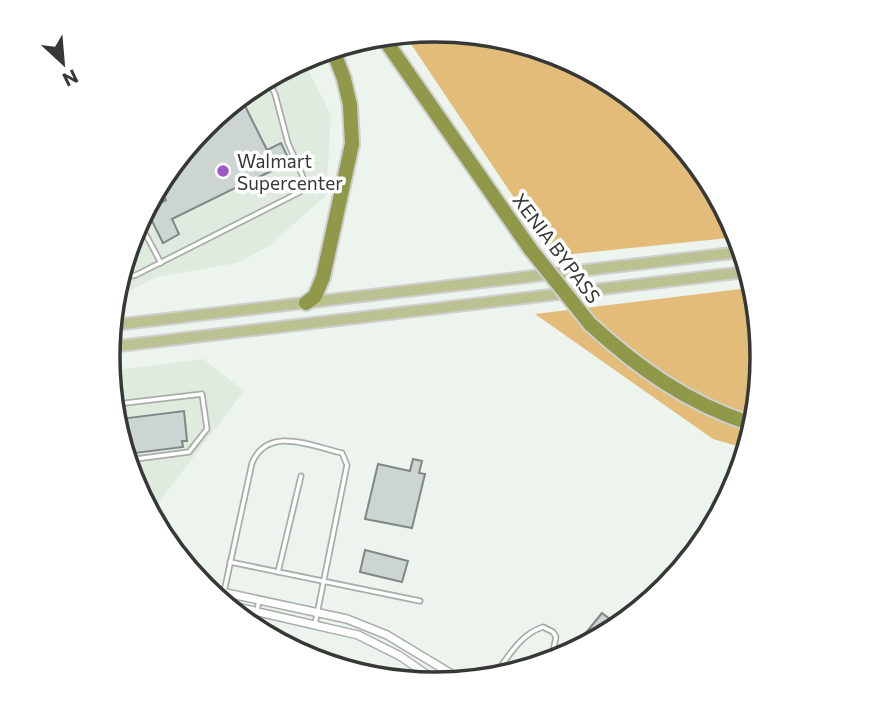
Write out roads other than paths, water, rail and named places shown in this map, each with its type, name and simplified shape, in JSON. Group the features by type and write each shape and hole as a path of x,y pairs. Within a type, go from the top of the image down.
{"highway":[{"name":"XENIA BYPASS","path":"389,46 531,250 590,324 626,357 668,386 707,407 743,421"},
{"path":"306,303 315,296 323,277 352,144 350,105 336,58"}],"main road":[{"path":"122,324 732,253"},
{"path":"121,346 738,273"}],"street":[{"path":"230,597 260,600 347,619 387,635 447,671"},
{"path":"245,609 358,635 381,645 421,671"}],"lane":[{"path":"131,276 300,192 304,186 303,177 288,144 272,87"},
{"path":"145,234 160,263"},
{"path":"124,403 202,394 207,429 189,452 137,459"},
{"path":"224,591 252,463 257,452 268,443 287,440 342,453 348,465 315,624"},
{"path":"278,572 300,476"},
{"path":"230,562 420,601"},
{"path":"255,616 260,600"},
{"path":"503,664 523,637 533,630 543,627 553,632 556,637 554,649"}],"place":[{"name":"Walmart Supercenter","path":"223,171"}]}
